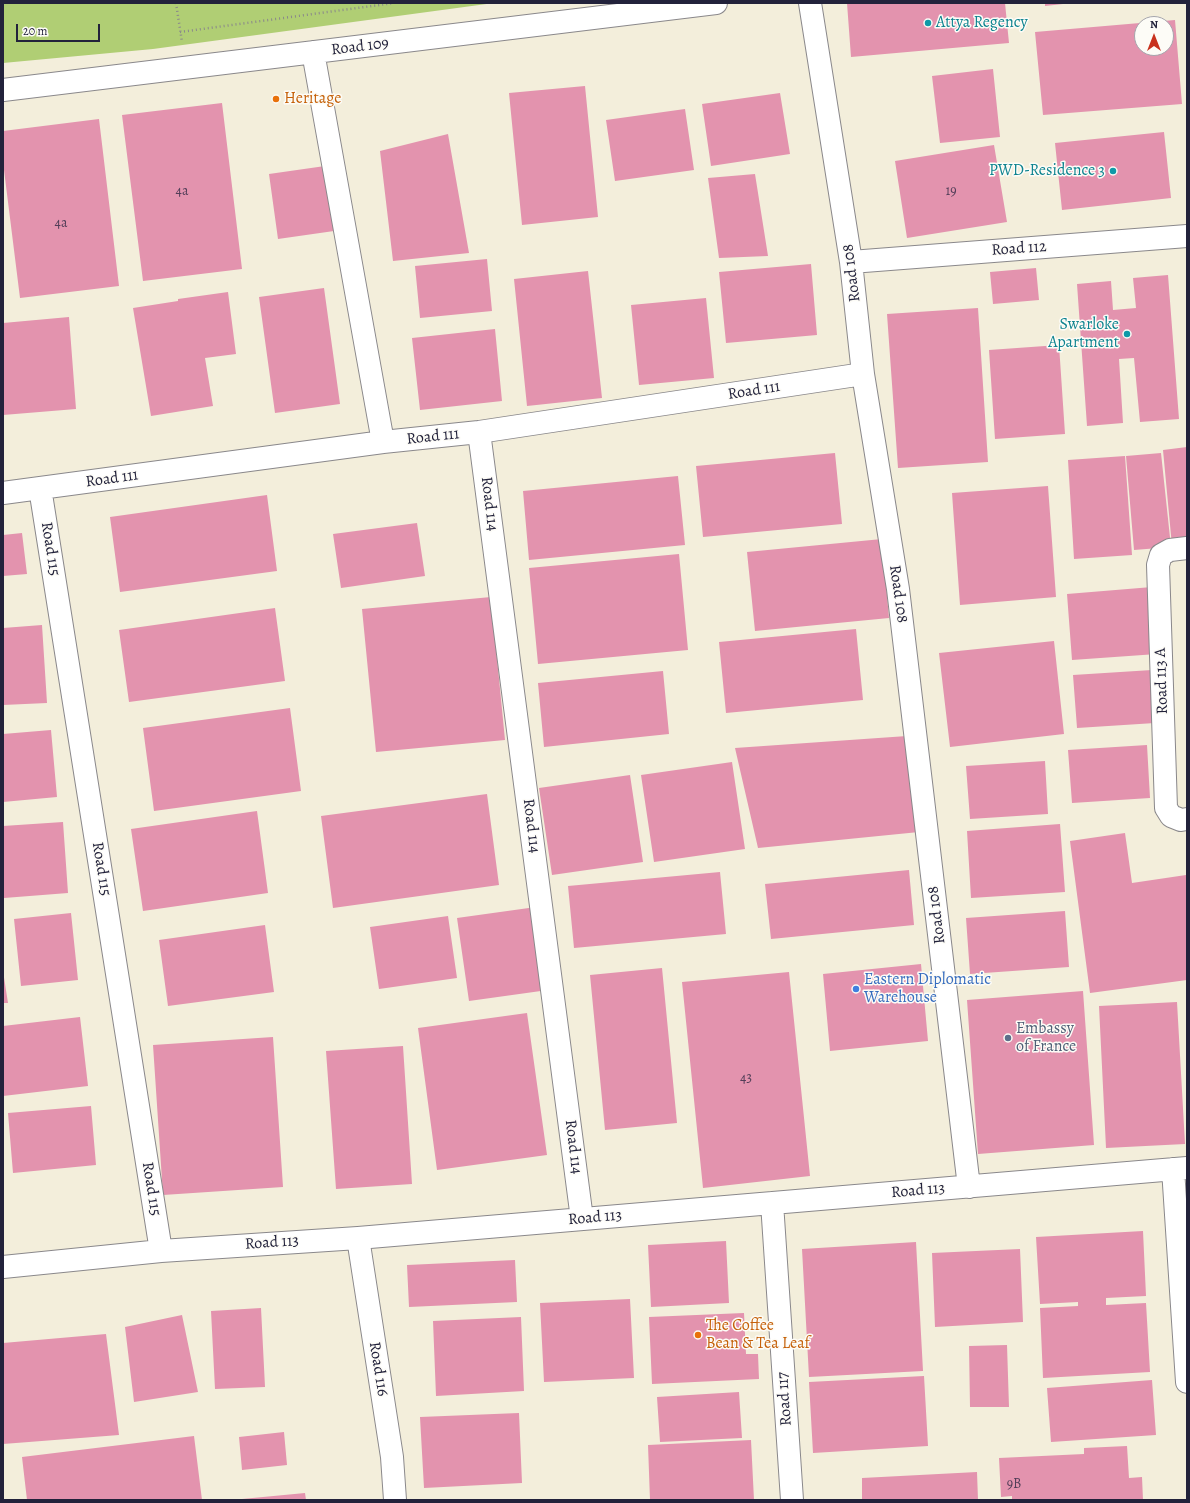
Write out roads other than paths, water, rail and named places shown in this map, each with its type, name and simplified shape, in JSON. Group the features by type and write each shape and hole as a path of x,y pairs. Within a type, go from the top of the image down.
{"street":[{"name":"Road 109","path":"3,90 716,3"},
{"name":"Road 108","path":"810,3 851,262 863,374 898,589 969,1187"},
{"path":"313,52 383,442"},
{"name":"Road 112","path":"851,262 1187,236"},
{"name":"Road 111","path":"3,493 383,442 479,432 863,374"},
{"name":"Road 114","path":"479,432 582,1219"},
{"name":"Road 115","path":"40,488 161,1250"},
{"name":"Road 113 A","path":"1187,548 1170,550 1161,555 1158,565 1166,808 1171,816 1181,820 1187,819"},
{"path":"1180,1169 1187,1382"},
{"name":"Road 113","path":"3,1267 161,1250 358,1238 1180,1169"},
{"name":"Road 117","path":"772,1203 792,1500"},
{"name":"Road 116","path":"358,1238 392,1457 395,1500"}],"place":[{"name":"Attya Regency","path":"928,23"},
{"name":"Heritage","path":"276,99"},
{"name":"PWD-Residence 3","path":"1113,171"},
{"name":"Swarloke Apartment","path":"1127,334"},
{"name":"Eastern Diplomatic Warehouse","path":"856,989"},
{"name":"Embassy of France","path":"1008,1038"},
{"name":"The Coffee Bean & Tea Leaf","path":"698,1335"}]}
